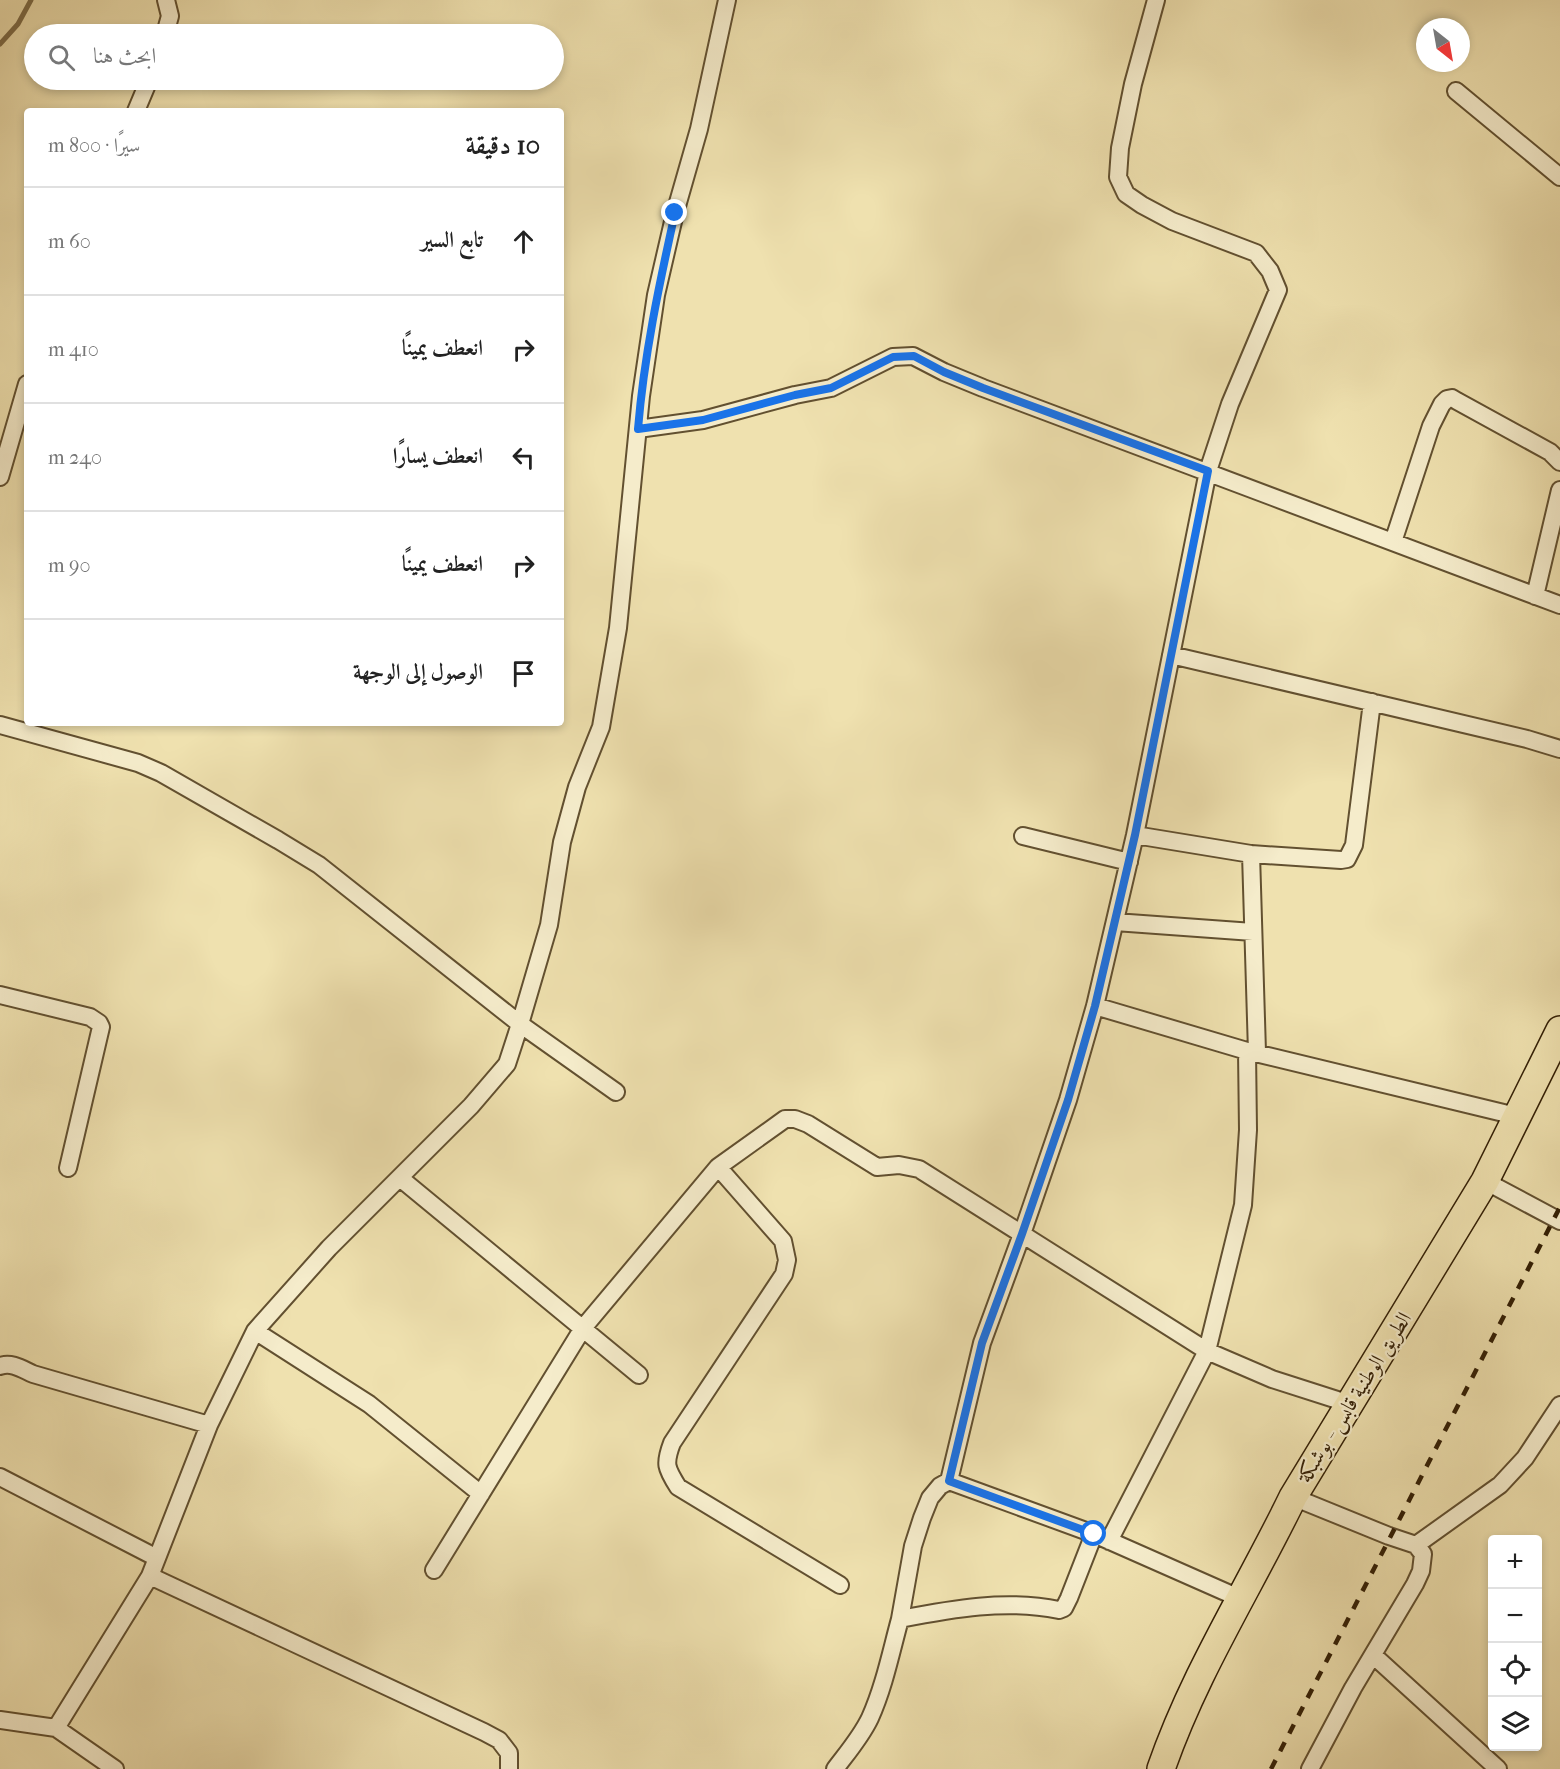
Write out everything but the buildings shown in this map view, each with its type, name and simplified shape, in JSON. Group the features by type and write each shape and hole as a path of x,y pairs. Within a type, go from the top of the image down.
{"main road":[{"name":"الطريق الوطنية قابس - بوشبكة","path":"1161,1769 1196,1684 1293,1497 1485,1181 1560,1030"}],"street":[{"path":"166,0 170,16 168,24"},
{"path":"56,1728 150,1576 208,1425 255,1331 329,1248 471,1106 507,1064 549,925 562,842 577,787 602,727 618,628 641,396 656,295 675,213 699,129 727,0"},
{"path":"835,1769 869,1720 881,1688 900,1619 913,1546 930,1498 940,1486 949,1481 982,1343 1068,1100 1095,1006 1135,835 1208,471 1230,404 1278,290 1270,271 1256,253 1172,221 1142,205 1126,194 1118,177 1120,148 1133,84 1156,0"},
{"path":"137,108 145,90"},
{"path":"1456,92 1560,177"},
{"path":"638,429 703,420 795,395 831,388 893,357 914,356 944,372 983,388 1560,605"},
{"path":"0,477 24,394"},
{"path":"1393,542 1431,426 1447,399 1452,398 1550,452 1560,462"},
{"path":"1535,596 1560,490"},
{"path":"1171,655 1527,739 1560,749"},
{"path":"1135,835 1251,854 1347,859 1354,845 1372,702"},
{"path":"0,725 138,763 161,773 278,840 319,865 520,1024 616,1092"},
{"path":"1023,836 1128,862"},
{"path":"900,1619 956,1608 1011,1605 1039,1606 1059,1610 1064,1608 1207,1351 1243,1205 1252,1051 1251,854"},
{"path":"1115,922 1253,932"},
{"path":"0,996 90,1017 101,1027 68,1168"},
{"path":"1095,1006 1252,1051 1516,1116"},
{"path":"434,1570 583,1328 718,1167 785,1119 795,1119 808,1124 877,1167 899,1166 919,1169 1207,1351 1272,1379 1350,1404"},
{"path":"718,1167 783,1241 787,1260 784,1274 672,1443 666,1459 668,1471 678,1486 840,1585"},
{"path":"400,1178 639,1375"},
{"path":"1485,1181 1560,1221"},
{"path":"255,1331 369,1404 481,1494"},
{"path":"0,1366 14,1365 33,1374 208,1425"},
{"path":"1416,1545 1500,1485 1525,1458 1560,1405"},
{"path":"0,1477 157,1558"},
{"path":"949,1481 1102,1538 1239,1598"},
{"path":"1293,1497 1416,1545 1423,1554 1421,1571 1310,1769"},
{"path":"150,1576 499,1740 509,1753 509,1769"},
{"path":"1373,1655 1498,1769"},
{"path":"0,1720 56,1728 115,1769"}],"waterway":[{"path":"0,44 18,24 31,0"}],"railway":[{"path":"1271,1769 1560,1207"}],"route":[{"path":"675,213 656,295 638,429 703,420 795,395 831,388 893,357 914,356 944,372 983,388 1208,471 1135,835 1095,1006 1068,1100 982,1343 949,1481 1094,1534"}]}
